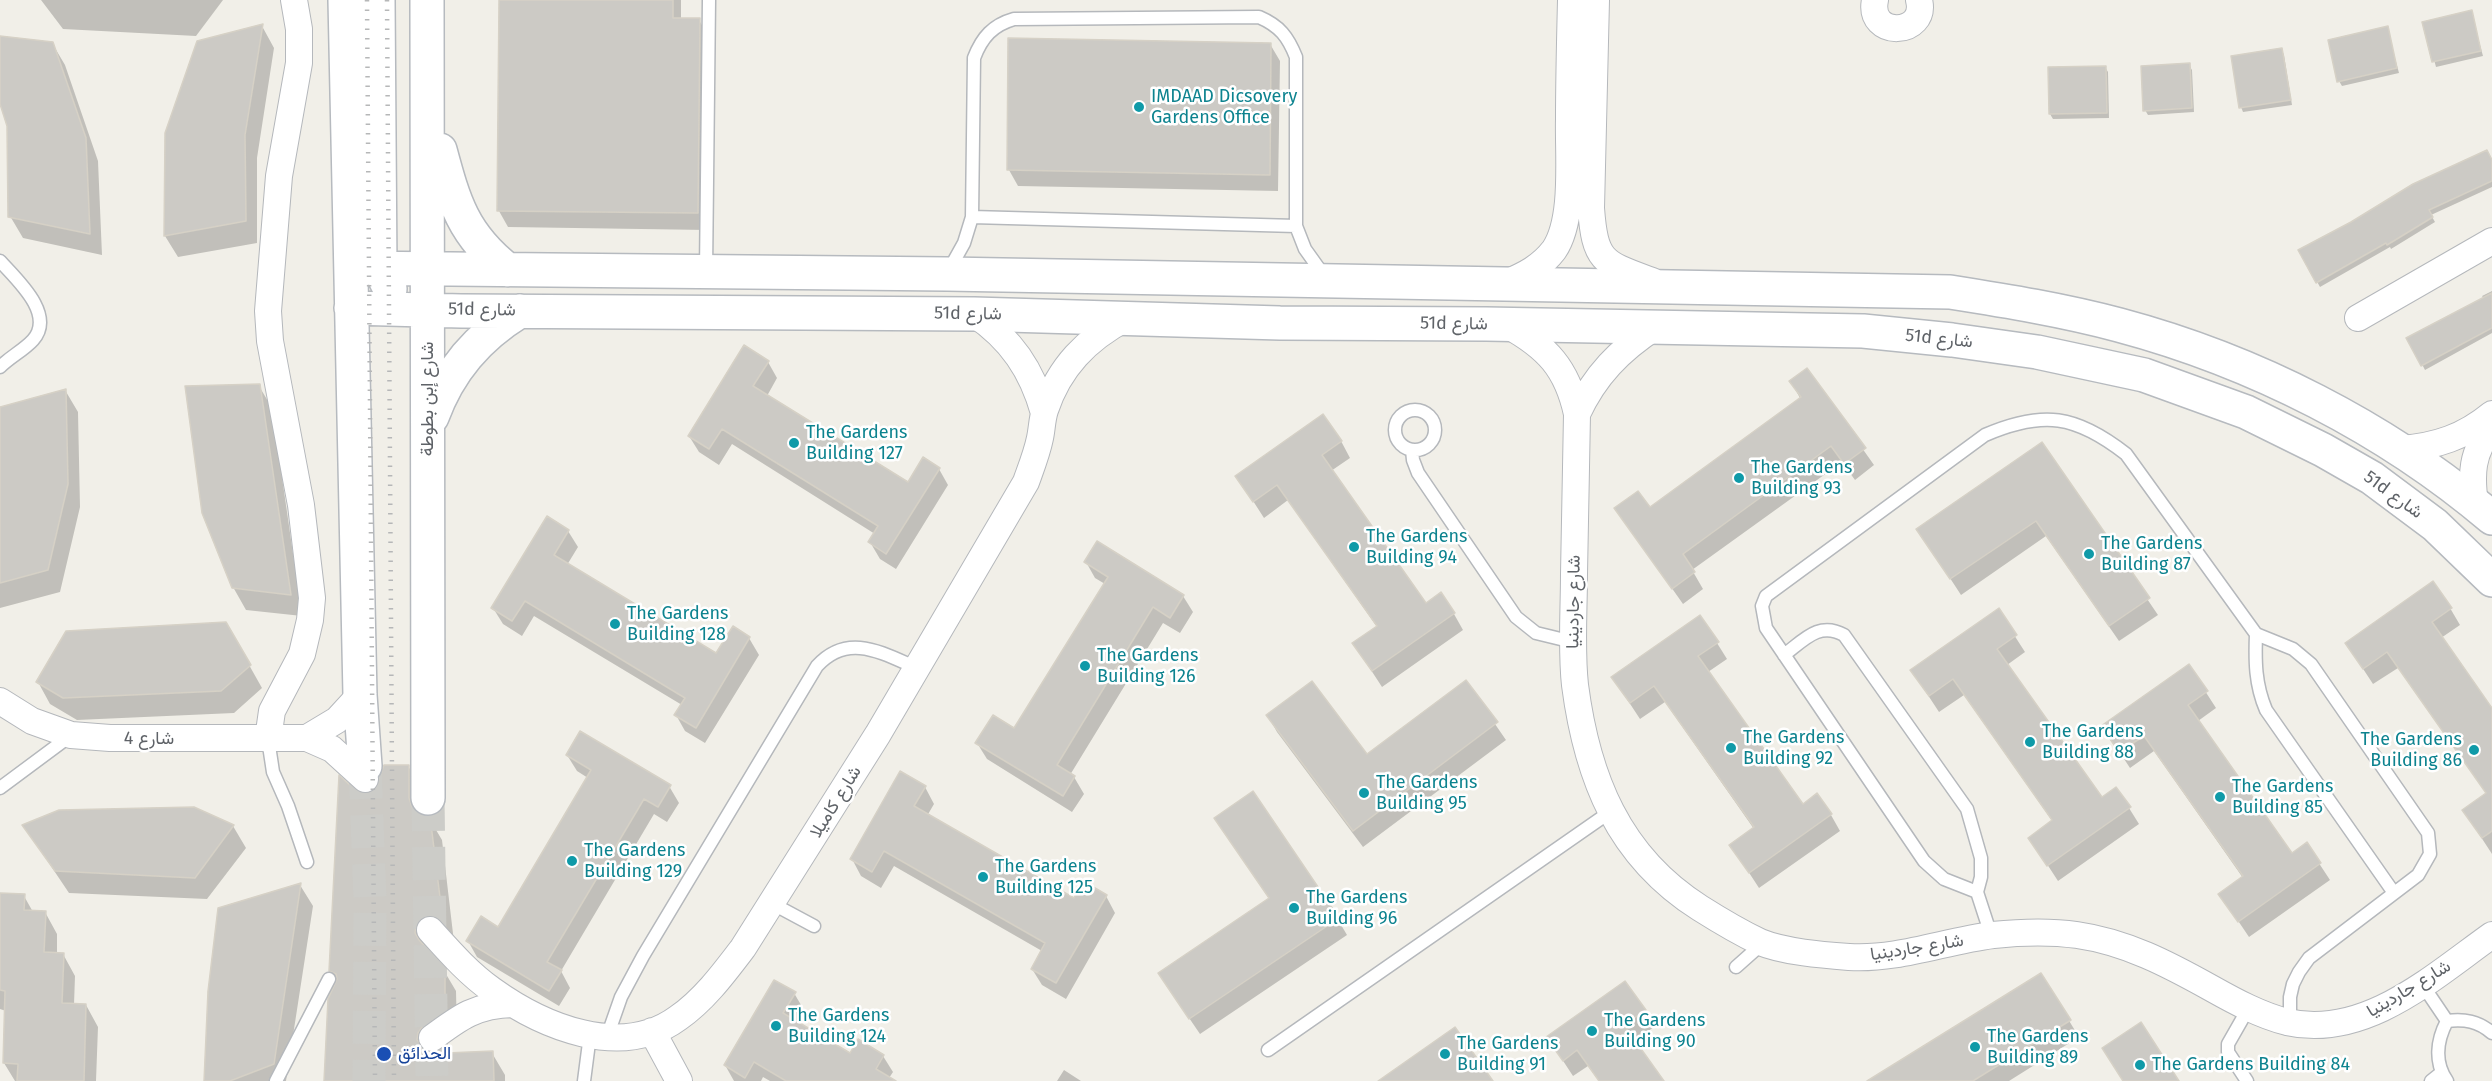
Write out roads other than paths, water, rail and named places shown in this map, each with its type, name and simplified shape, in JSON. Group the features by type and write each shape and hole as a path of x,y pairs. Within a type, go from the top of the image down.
{"street":[{"path":"268,739 272,711 305,646 312,598 296,470 270,341 268,311 279,176 299,63 299,29 294,0"},
{"path":"345,0 365,268"},
{"path":"365,772 360,695 351,308 365,268 378,0"},
{"name":"شارع إبن بطوطة","path":"427,0 428,269 412,310 428,427 428,798"},
{"path":"1505,283 1526,275 1541,264 1555,248 1564,227 1568,194 1571,0"},
{"path":"1596,0 1591,208 1593,237 1597,250 1606,260 1622,270 1664,286"},
{"path":"1875,0 1875,13 1879,21 1887,27 1896,29 1914,22 1919,14 1919,0"},
{"path":"428,107 453,199 460,216 480,246 508,270"},
{"path":"2358,318 2492,240"},
{"path":"365,268 947,274 1950,292 2029,304 2121,326 2195,350 2278,384 2336,412 2401,449 2483,511"},
{"path":"365,268 384,278 395,295 415,307 412,310 405,337 411,559 415,577 429,608"},
{"name":"51d شارع","path":"351,308 461,311 974,314 1280,323 1863,331 2037,352 2144,375 2246,412 2323,450 2381,485 2435,525 2487,572"},
{"path":"428,427 448,381 472,348 520,310"},
{"name":"شارع كاميلا","path":"974,314 996,330 1016,350 1038,390 1044,413"},
{"name":"شارع كاميلا","path":"430,930 471,973 491,990 541,1020 564,1029 599,1036 633,1036 652,1031 677,1019 722,976 773,904 917,668 1026,482 1034,462 1044,413 1052,391 1077,353 1108,327 1126,318"},
{"name":"شارع جاردينيا","path":"1507,325 1532,338 1555,360 1573,394 1577,414 1573,642 1575,683 1588,755 1610,812 1629,840 1655,871 1686,898 1763,944 1852,957 1893,954 1991,935 2037,932 2074,934 2114,942 2151,956 2248,1009 2290,1023 2325,1024 2360,1018 2397,1000 2492,935"},
{"name":"شارع جاردينيا","path":"1577,414 1595,380 1607,365 1629,344 1655,327"},
{"path":"2401,449 2447,442 2475,427 2492,414"},
{"path":"2483,511 2472,482 2473,464 2479,447 2492,429"},
{"name":"شارع 4","path":"307,738 337,720 360,695"},
{"name":"شارع 4","path":"0,701 32,722 71,735 110,738 307,738 332,750 365,772"},
{"path":"432,1038 472,1010 492,1004 513,1004"},
{"path":"652,1031 679,1081"}],"lane":[{"path":"706,273 709,0"},
{"path":"947,274 964,243 972,217 974,58 979,44 991,30 1014,19 1259,17 1276,24 1289,39 1296,57 1296,226 1305,249 1328,281"},
{"path":"972,217 1296,226"},
{"path":"0,261 37,307 40,323 34,339 0,367"},
{"path":"1977,892 1944,879 1923,861 1766,628 1762,606 1766,596 1985,435 2013,423 2043,419 2074,423 2102,435 2126,454 2256,634 2293,649 2311,664 2428,833 2430,854 2426,865 2418,875 2309,958 2293,984 2290,1023"},
{"path":"1412,450 1418,473 1516,617 1536,633 1573,642"},
{"path":"1784,655 1825,628 1834,629 1844,635 1967,809 1981,858 1981,877 1977,892 1991,935"},
{"path":"2256,634 2257,680 2266,710 2394,893"},
{"path":"584,1081 599,1036 638,963 817,666 833,652 844,648 860,648 877,651 917,668"},
{"path":"0,788 71,735"},
{"path":"268,739 273,772 288,806 306,862"},
{"path":"1268,1050 1610,812"},
{"path":"773,904 814,926"},
{"path":"1736,967 1763,944"},
{"path":"276,1081 329,979"},
{"path":"2422,984 2447,1021"},
{"path":"2247,1081 2228,1052 2228,1044 2248,1009"},
{"path":"2447,1021 2463,1019 2482,1025 2492,1033"},
{"path":"2440,1078 2438,1052 2440,1034 2447,1021"}],"tunnel":[{"path":"365,766 370,901 369,1081"},
{"path":"428,798 432,1081"}],"railway":[{"path":"367,0 375,1081"},
{"path":"387,0 394,1081"}],"place":[{"name":"IMDAAD Dicsovery Gardens Office","path":"1139,107"},
{"name":"The Gardens Building 127","path":"794,443"},
{"name":"The Gardens Building 93","path":"1739,478"},
{"name":"The Gardens Building 94","path":"1354,547"},
{"name":"The Gardens Building 87","path":"2089,554"},
{"name":"The Gardens Building 128","path":"615,624"},
{"name":"The Gardens Building 126","path":"1085,666"},
{"name":"The Gardens Building 88","path":"2030,742"},
{"name":"The Gardens Building 92","path":"1731,748"},
{"name":"The Gardens Building 86","path":"2474,750"},
{"name":"The Gardens Building 95","path":"1364,793"},
{"name":"The Gardens Building 85","path":"2220,797"},
{"name":"The Gardens Building 129","path":"572,861"},
{"name":"The Gardens Building 125","path":"983,877"},
{"name":"The Gardens Building 96","path":"1294,908"},
{"name":"The Gardens Building 124","path":"776,1026"},
{"name":"The Gardens Building 90","path":"1592,1031"},
{"name":"The Gardens Building 89","path":"1975,1047"},
{"name":"الحدائق","path":"384,1054"},
{"name":"The Gardens Building 91","path":"1445,1054"},
{"name":"The Gardens Building 84","path":"2140,1065"}]}
